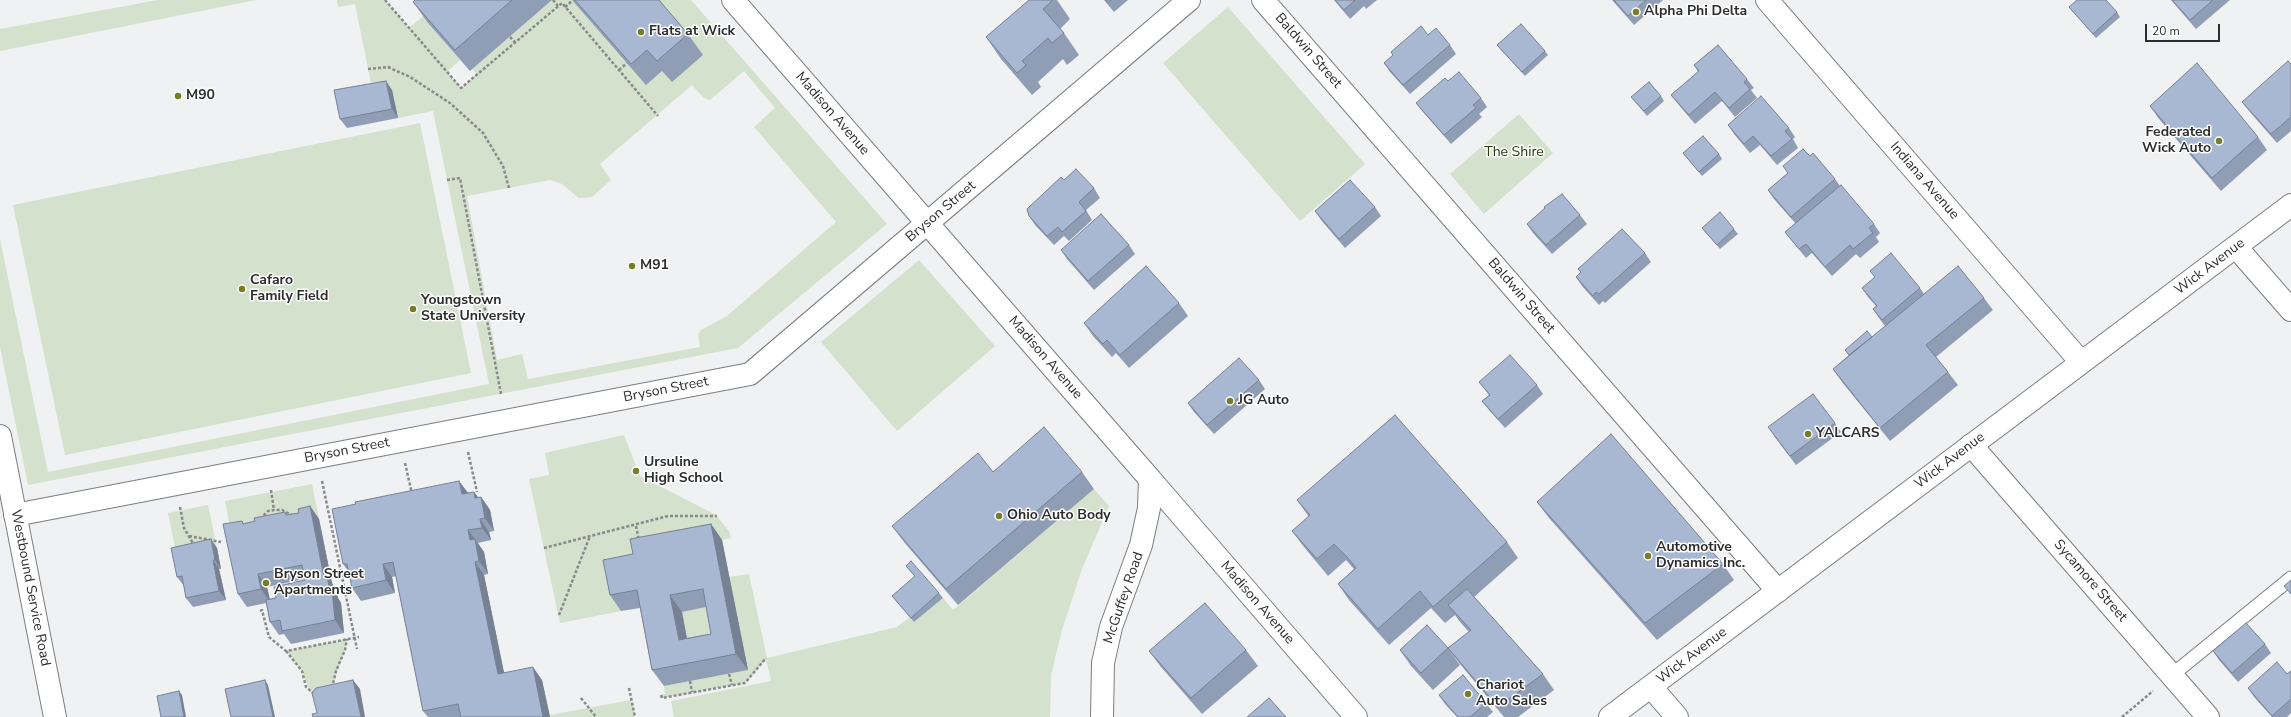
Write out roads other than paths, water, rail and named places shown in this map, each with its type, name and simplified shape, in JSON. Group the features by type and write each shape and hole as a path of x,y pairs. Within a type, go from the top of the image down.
{"street":[{"name":"Madison Avenue","path":"733,0 1356,717"},
{"name":"Bryson Street","path":"15,515 750,374 1188,0"},
{"name":"Baldwin Street","path":"1263,0 1778,591"},
{"name":"Indiana Avenue","path":"1767,0 2081,362"},
{"name":"Wick Avenue","path":"1610,717 2291,205"},
{"path":"2236,247 2291,310"},
{"name":"Westbound Service Road","path":"0,436 55,717"},
{"name":"Sycamore Street","path":"1971,445 2208,717"},
{"name":"McGuffey Road","path":"1102,717 1103,663 1111,627 1141,545 1150,508 1150,479"},
{"path":"1651,687 1677,717"}],"lane":[{"path":"2172,675 2291,578"}],"place":[{"name":"Alpha Phi Delta","path":"1636,12"},
{"name":"Flats at Wick","path":"641,32"},
{"name":"M90","path":"178,96"},
{"name":"Federated Wick Auto","path":"2219,141"},
{"name":"M91","path":"632,266"},
{"name":"Cafaro Family Field","path":"242,289"},
{"name":"Youngstown State University","path":"413,309"},
{"name":"JG Auto","path":"1230,401"},
{"name":"YALCARS","path":"1808,434"},
{"name":"Ursuline High School","path":"636,471"},
{"name":"Ohio Auto Body","path":"999,516"},
{"name":"Automotive Dynamics Inc.","path":"1648,556"},
{"name":"Bryson Street Apartments","path":"266,583"},
{"name":"Chariot Auto Sales","path":"1468,694"}],"park label":[{"name":"The Shire","path":"1514,153"}]}
